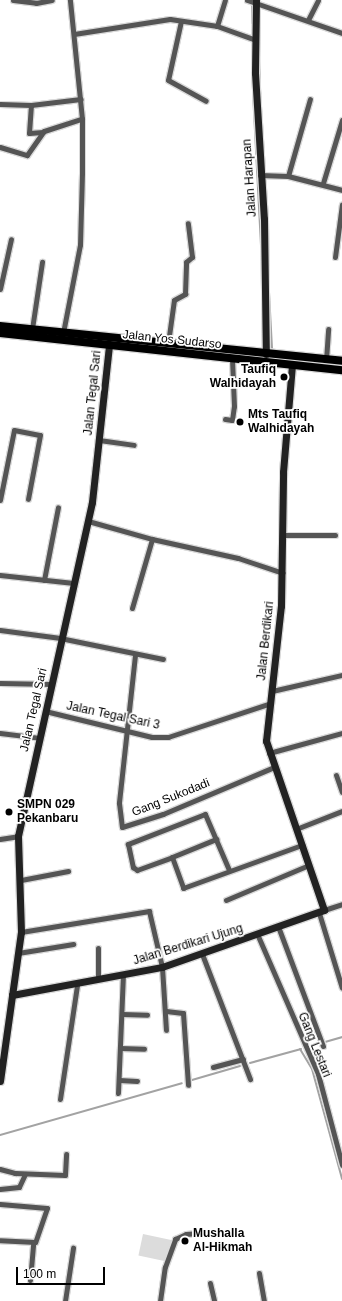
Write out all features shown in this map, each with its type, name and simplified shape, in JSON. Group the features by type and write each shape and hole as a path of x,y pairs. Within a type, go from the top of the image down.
{"main road":[{"name":"Jalan Yos Sudarso","path":"0,326 20,332 109,346 342,370"},
{"name":"Jalan Yos Sudarso","path":"0,334 32,329 342,361"}],"street":[{"path":"13,0 36,3 52,0"},
{"path":"63,333 80,245 82,119 70,0"},
{"path":"217,26 225,0"},
{"path":"248,0 342,33"},
{"path":"308,20 318,0"},
{"name":"Jalan Harapan","path":"256,2 253,40 261,175 266,354"},
{"path":"74,34 158,19 217,26 253,40"},
{"path":"181,21 168,80 206,101"},
{"path":"0,104 31,104 81,99"},
{"path":"288,176 310,99"},
{"path":"31,104 29,133 43,132 82,119"},
{"path":"323,183 342,122"},
{"path":"0,146 27,155 43,132"},
{"path":"261,175 288,176 323,183 342,190"},
{"path":"335,257 342,204"},
{"path":"168,343 174,300 185,294 186,262 192,257 188,223"},
{"path":"0,289 11,239"},
{"path":"32,329 42,262"},
{"path":"326,360 328,329"},
{"name":"Jalan Tegal Sari","path":"0,1081 3,1046 21,932 21,880 18,836 38,738 52,684 60,638 88,521 99,440 109,346"},
{"path":"225,419 232,420 234,406 232,358"},
{"name":"Jalan Berdikari","path":"292,365 283,472 283,573 272,691 268,704 269,753 309,865 322,911"},
{"path":"0,500 14,430 40,435 28,499"},
{"path":"99,440 134,445"},
{"path":"44,580 58,507"},
{"path":"88,521 152,539 238,558 283,573"},
{"path":"283,534 335,535"},
{"path":"132,608 152,539"},
{"path":"0,575 74,583"},
{"path":"0,630 60,638 135,655 163,659"},
{"path":"128,730 135,655"},
{"path":"272,691 342,675"},
{"path":"0,683 52,684"},
{"name":"Jalan Tegal Sari 3","path":"45,711 128,730 168,737 268,704"},
{"name":"Gang Sukodadi","path":"128,730 119,803 122,827 164,814 274,767"},
{"path":"269,753 342,732"},
{"path":"0,733 38,738"},
{"path":"336,775 342,792"},
{"path":"296,829 342,811"},
{"path":"216,839 137,870 132,867 128,844 203,814 208,816 229,870"},
{"path":"0,839 18,836"},
{"path":"172,857 182,888 302,845"},
{"path":"226,900 309,865"},
{"path":"21,880 68,871"},
{"name":"Jalan Berdikari Ujung","path":"12,995 77,985 98,979 122,976 162,967 279,929 342,904"},
{"path":"21,932 148,911 162,967 166,1011 166,1030"},
{"path":"322,911 342,988"},
{"path":"279,929 323,1046"},
{"name":"Gang Lestari","path":"258,936 318,1074 342,1165"},
{"path":"18,953 73,944"},
{"path":"98,948 98,979"},
{"path":"202,954 250,1079"},
{"path":"118,1093 122,1014 122,976"},
{"path":"60,1099 77,985"},
{"path":"166,1011 183,1013 188,1086"},
{"path":"122,1014 148,1015"},
{"path":"120,1048 144,1049"},
{"path":"213,1067 243,1059"},
{"path":"119,1080 137,1081"},
{"path":"0,1169 25,1174 65,1175 66,1154"},
{"path":"0,1189 19,1187 25,1174"},
{"path":"0,1204 46,1207 33,1242 30,1280"},
{"path":"160,1301 165,1267 175,1239 186,1234 210,1232"},
{"path":"0,1240 33,1242"},
{"path":"65,1301 73,1248"},
{"path":"260,1272 264,1301"},
{"path":"210,1283 214,1301"}],"shaded area":[{"path":"143,1234 172,1240 168,1262 138,1256"}],"waterway":[{"path":"252,2 252,23"},
{"path":"259,14 259,24"},
{"path":"259,58 260,94"},
{"path":"253,93 261,248"},
{"path":"268,274 272,349"},
{"path":"325,1042 342,1037"},
{"path":"307,1047 316,1044"},
{"path":"300,1049 312,1069 342,1179"},
{"path":"250,1063 301,1049"},
{"path":"192,1080 240,1066"},
{"path":"0,1135 182,1083"}],"place":[{"name":"Taufiq Walhidayah","path":"284,377"},
{"name":"Mts Taufiq Walhidayah","path":"240,422"},
{"name":"SMPN 029 Pekanbaru","path":"9,812"},
{"name":"Mushalla Al-Hikmah","path":"185,1241"}]}
